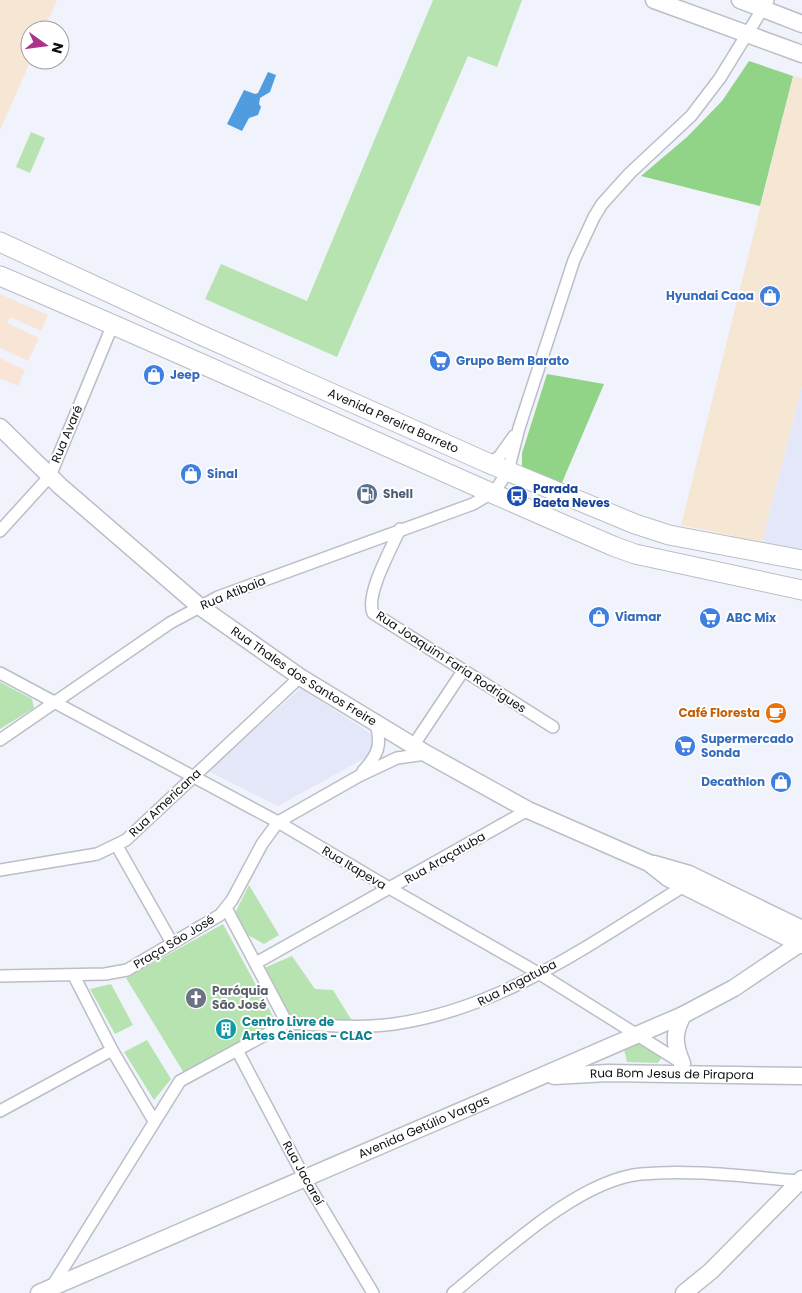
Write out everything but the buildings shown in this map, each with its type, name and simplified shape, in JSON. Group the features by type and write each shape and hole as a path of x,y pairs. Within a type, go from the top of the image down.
{"main road":[{"name":"Avenida Pereira Barreto","path":"0,242 202,336 488,463 659,532 802,560"},
{"path":"0,276 113,324 492,494 636,554 802,590"}],"street":[{"path":"654,0 802,54"},
{"path":"740,0 766,4 802,24"},
{"path":"492,494 501,485 508,471 518,428 574,260 594,216 602,204 630,173 684,125 720,78 766,4"},
{"name":"Rua Avaré","path":"0,531 50,476 113,324"},
{"name":"Rua Thales dos Santos Freire","path":"0,427 50,476 199,606 300,677 420,750 528,810 649,863 671,867 686,880 801,940"},
{"path":"488,463 503,452 518,428"},
{"name":"Rua Atibaia","path":"0,740 199,606 400,529 472,504 492,494"},
{"name":"Rua Joaquim Faria Rodrigues","path":"400,529 372,593 371,608 379,618 553,727"},
{"path":"226,908 262,844 278,822 359,776 420,750 464,671"},
{"name":"Rua Itapeva","path":"0,673 278,822 540,974 702,1075"},
{"name":"Rua Americana","path":"0,870 97,854 117,846 145,824 192,777 300,677"},
{"path":"359,776 379,750 380,738 376,724"},
{"name":"Rua Araçatuba","path":"256,963 391,889 528,810"},
{"path":"117,846 172,943"},
{"name":"Rua Angatuba","path":"287,1023 374,1026 425,1018 477,1004 540,974 686,880"},
{"name":"Praça São José","path":"0,976 74,976 121,972 220,915 226,908 287,1023"},
{"name":"Avenida Getúlio Vargas","path":"45,1290 683,1015 734,988 801,940"},
{"path":"74,976 112,1050 154,1121"},
{"path":"682,1063 677,1052 674,1036 683,1015"},
{"path":"45,1290 180,1081 287,1023"},
{"path":"0,1111 112,1050"},
{"name":"Rua Jacareí","path":"237,1050 305,1179 373,1293"},
{"name":"Rua Bom Jesus de Pirapora","path":"542,1077 608,1073 802,1076"},
{"path":"453,1293 553,1212 614,1180 639,1174 687,1173 801,1180"},
{"path":"684,1293 711,1271 801,1180"}],"shaded area":[{"path":"0,0 57,0 48,20 20,20 20,70 27,70 0,130"},
{"name":"Hyundai Caoa","path":"793,76 802,78 802,386 762,542 681,525"},
{"path":"0,294 48,315 41,331 10,317 7,323 39,338 28,361 0,348"},
{"path":"0,358 25,370 18,386 0,378"},
{"path":"802,386 802,552 762,542"},
{"path":"301,688 371,734 372,754 278,806 208,771"}],"green space":[{"path":"433,0 522,0 497,67 468,56 337,357 205,299 221,264 307,301"},
{"path":"749,61 793,76 760,206 641,176 687,137 722,101"},
{"path":"31,132 45,138 30,173 16,167"},
{"path":"547,374 604,384 561,485 529,473 522,466 522,453"},
{"path":"0,682 32,699 34,708 0,729"},
{"path":"249,885 279,935 264,944 243,932 234,915"},
{"path":"223,924 276,1022 184,1073 126,978"},
{"path":"292,956 315,989 333,990 352,1021 290,1018 264,968"},
{"path":"111,984 133,1025 115,1034 90,989"},
{"path":"147,1040 171,1079 154,1100 124,1052"},
{"path":"634,1043 642,1044 662,1057 658,1063 627,1062 624,1049"}],"water":[{"path":"268,72 276,75 270,92 260,98 259,104 261,107 258,115 249,118 242,131 227,124 244,90 255,94 258,93"}],"place":[{"name":"Hyundai Caoa","path":"770,296"},
{"name":"Grupo Bem Barato","path":"440,361"},
{"name":"Jeep","path":"154,375"},
{"name":"Sinal","path":"191,474"},
{"name":"Shell","path":"367,494"},
{"name":"Parada Baeta Neves","path":"517,496"},
{"name":"Viamar","path":"599,617"},
{"name":"ABC Mix","path":"710,618"},
{"name":"Café Floresta","path":"776,713"},
{"name":"Supermercado Sonda","path":"685,746"},
{"name":"Decathlon","path":"781,782"},
{"name":"Paróquia São José","path":"196,998"},
{"name":"Centro Livre de Artes Cênicas - CLAC","path":"226,1029"}]}
